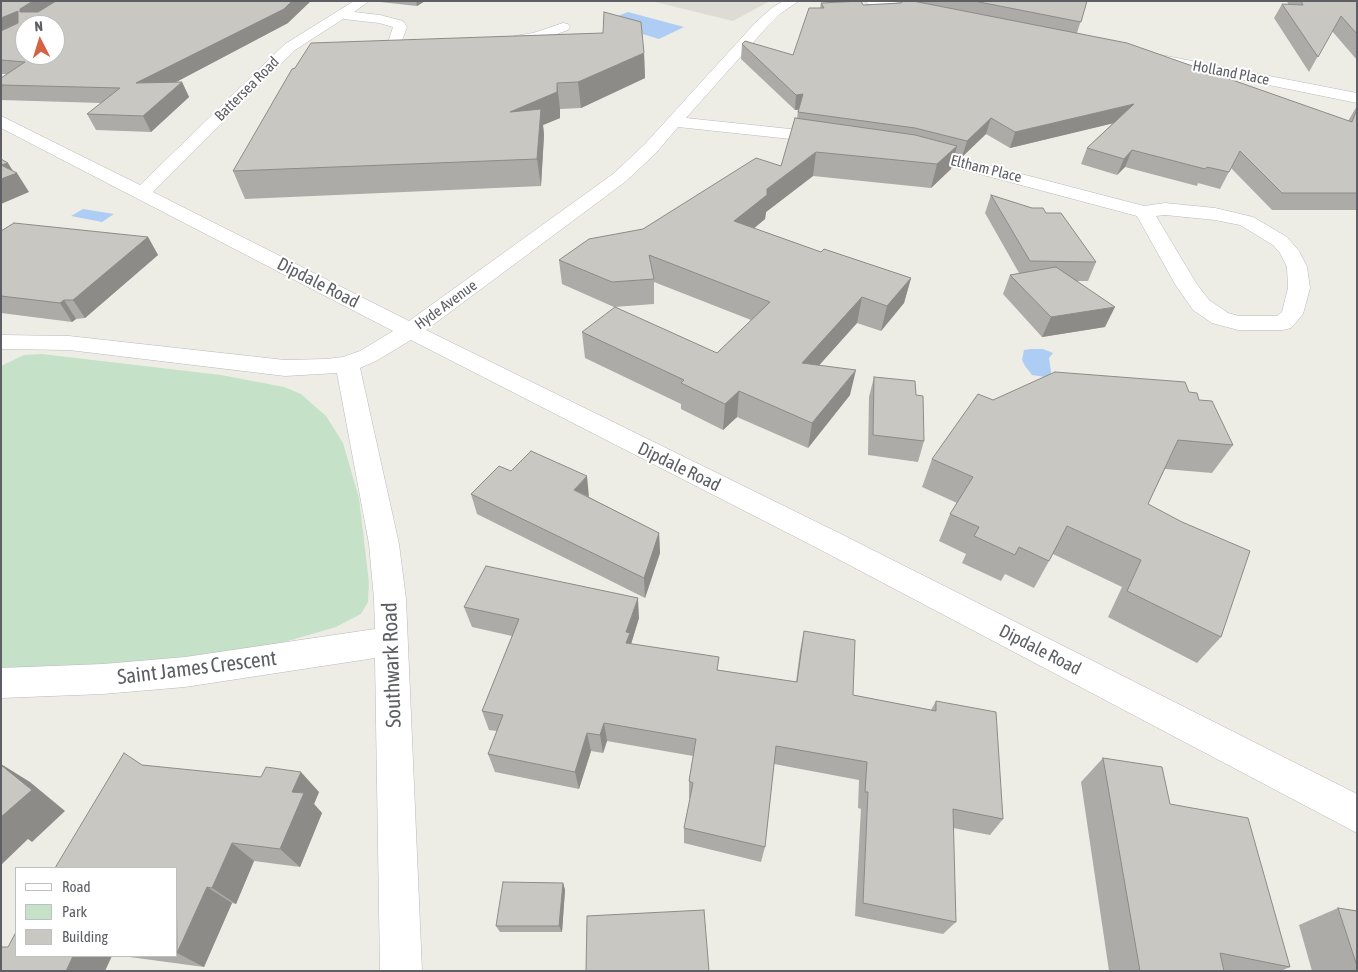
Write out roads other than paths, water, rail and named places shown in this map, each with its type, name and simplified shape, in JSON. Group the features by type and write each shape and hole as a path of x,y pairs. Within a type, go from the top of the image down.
{"street":[{"name":"Battersea Road","path":"143,192 281,54 363,1"},
{"name":"Hyde Avenue","path":"2,343 69,343 285,368 347,364 368,356 410,331 619,178 676,122 761,25 777,10 793,1"},
{"path":"870,1 938,14"},
{"path":"340,15 380,19 398,24 400,27 392,51"},
{"path":"486,44 535,37 563,26"},
{"path":"375,51 408,50"},
{"name":"Holland Place","path":"1133,53 1357,98"},
{"path":"281,54 309,54"},
{"name":"Dipdale Road","path":"1,121 143,192 410,331 829,541 1357,814"},
{"path":"676,122 845,140"},
{"name":"Eltham Place","path":"901,149 1144,212 1165,210 1216,214 1246,222 1264,230 1289,251 1297,267 1299,288 1292,314 1283,323 1238,323 1220,318 1201,305 1186,284 1144,212"},
{"name":"Southwark Road","path":"347,364 384,544 390,599 400,971"},
{"name":"Saint James Crescent","path":"1,683 103,679 185,672 392,641"}],"water":[{"path":"628,12 684,27 659,39 603,22"},
{"path":"83,209 114,214 102,222 71,216"},
{"path":"1043,349 1053,353 1049,358 1052,378 1032,375 1025,366 1022,360 1024,350"}]}
